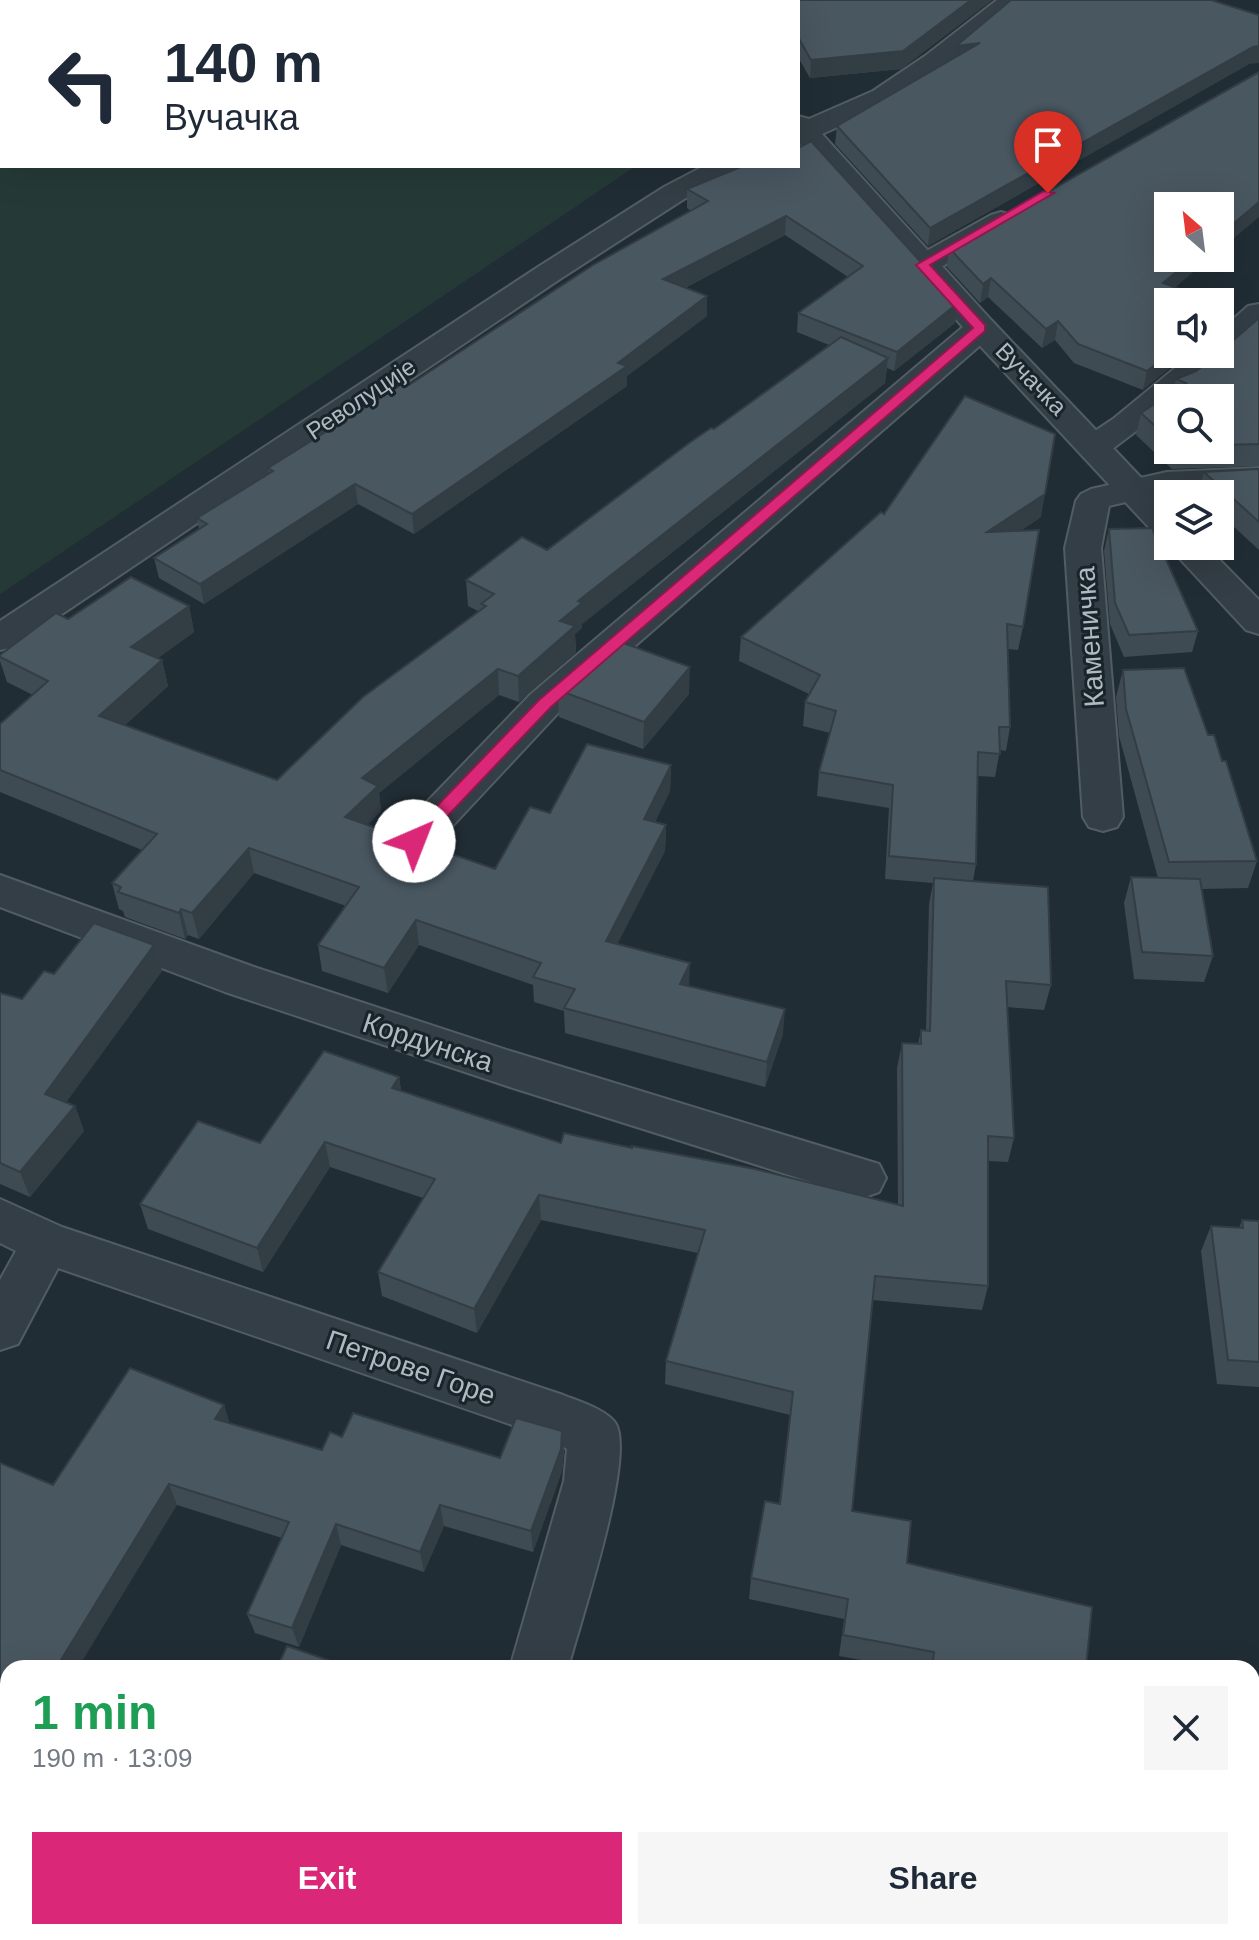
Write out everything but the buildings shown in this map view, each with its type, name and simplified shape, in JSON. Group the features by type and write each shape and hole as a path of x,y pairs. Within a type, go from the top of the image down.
{"street":[{"path":"800,130 882,97 934,62 1013,0"},
{"name":"Вучачка","path":"800,130 1154,511"},
{"name":"Револуције","path":"0,638 549,273 674,193 722,168"},
{"path":"923,265 1022,209"},
{"path":"1234,335 1259,313"},
{"path":"414,841 545,703 981,328"},
{"path":"1095,446 1125,426 1195,368"},
{"path":"1230,480 1259,478"},
{"path":"1134,489 1154,485"},
{"name":"Каменичка","path":"1103,817 1083,548 1093,501 1134,489"},
{"path":"1234,491 1259,498"},
{"path":"1199,560 1259,622"},
{"name":"Кордунска","path":"0,890 286,995 510,1069 862,1178"},
{"name":"Петрове Горе","path":"0,1220 46,1243 563,1419 595,1437 591,1481 541,1660"},
{"path":"0,1328 46,1243"}],"green space":[{"path":"0,168 633,168 0,594"}],"route":[{"path":"414,841 545,703 856,432 981,328 923,265 1048,193"}]}
